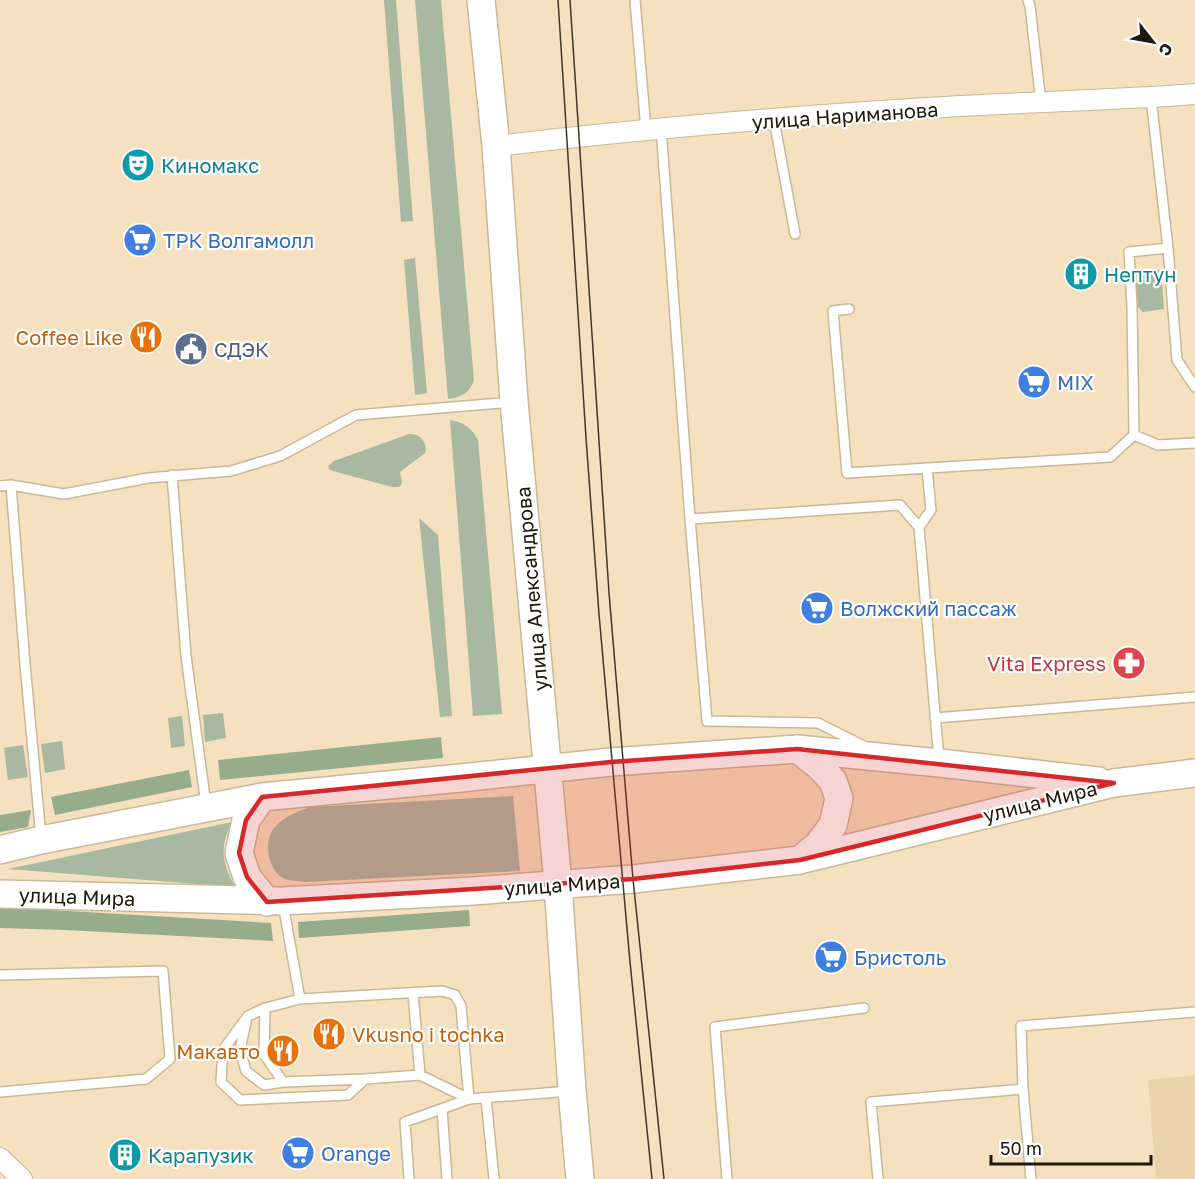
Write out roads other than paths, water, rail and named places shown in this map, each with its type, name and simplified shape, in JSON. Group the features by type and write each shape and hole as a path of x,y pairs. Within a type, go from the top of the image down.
{"street":[{"name":"улица Александрова","path":"481,0 496,146 514,401 558,884 580,1179"},
{"name":"улица Нариманова","path":"496,146 654,129 929,108 1195,94"},
{"name":"улица Мира","path":"0,850 262,797 611,762 797,749 1114,783"},
{"path":"797,749 818,765 833,781 839,798 833,825 818,845 800,860"},
{"name":"улица Мира","path":"0,894 275,901 461,892 633,879 800,860 1114,783 1195,773"},
{"path":"262,797 246,820 239,853 247,877 275,901"},
{"path":"0,1158 22,1179"}],"lane":[{"path":"635,0 654,129 707,721 818,723 889,758"},
{"path":"1028,0 1041,103"},
{"path":"1151,98 1168,248 1177,360 1195,387"},
{"path":"774,120 795,234"},
{"path":"849,309 832,311 847,473 1110,457 1134,435 1129,252 1168,248"},
{"path":"0,486 11,485 64,494 121,482 172,475 231,471 280,456 356,415 514,401"},
{"path":"1134,435 1158,445 1195,443"},
{"path":"919,527 932,510 927,468"},
{"path":"172,475 186,656 207,807"},
{"path":"11,485 41,840"},
{"path":"690,519 900,505 919,527 939,763"},
{"path":"935,718 1195,697"},
{"path":"275,901 300,999"},
{"path":"0,975 163,971 170,1059 146,1079 0,1092"},
{"path":"365,1079 348,1095 240,1100 221,1082 223,1050 248,1016 265,1008 300,999 442,991 455,995 461,1006 469,1099"},
{"path":"413,993 420,1075"},
{"path":"265,1008 264,1054 283,1082"},
{"path":"727,1179 715,1027 864,1008"},
{"path":"1030,1179 1021,1026 1195,1012"},
{"path":"248,1016 240,1050 246,1071 264,1085 420,1075 469,1099"},
{"path":"878,1179 871,1102 1023,1089"},
{"path":"409,1179 405,1122 469,1099 572,1090"},
{"path":"486,1098 494,1179"},
{"path":"442,1109 447,1179"}],"tram line":[{"path":"558,0 599,614 652,1179"},
{"path":"570,0 609,593 633,879 664,1179"}],"place":[{"name":"Киномакс","path":"138,165"},
{"name":"ТРК Волгамолл","path":"140,240"},
{"name":"Нептун","path":"1081,274"},
{"name":"Coffee Like","path":"146,337"},
{"name":"СДЭК","path":"191,349"},
{"name":"MIX","path":"1034,382"},
{"name":"Волжский пассаж","path":"817,608"},
{"name":"Vita Express","path":"1129,663"},
{"name":"Бристоль","path":"831,957"},
{"name":"Vkusno i tochka","path":"329,1034"},
{"name":"Макавто","path":"283,1051"},
{"name":"Orange","path":"298,1153"},
{"name":"Карапузик","path":"125,1155"}]}
